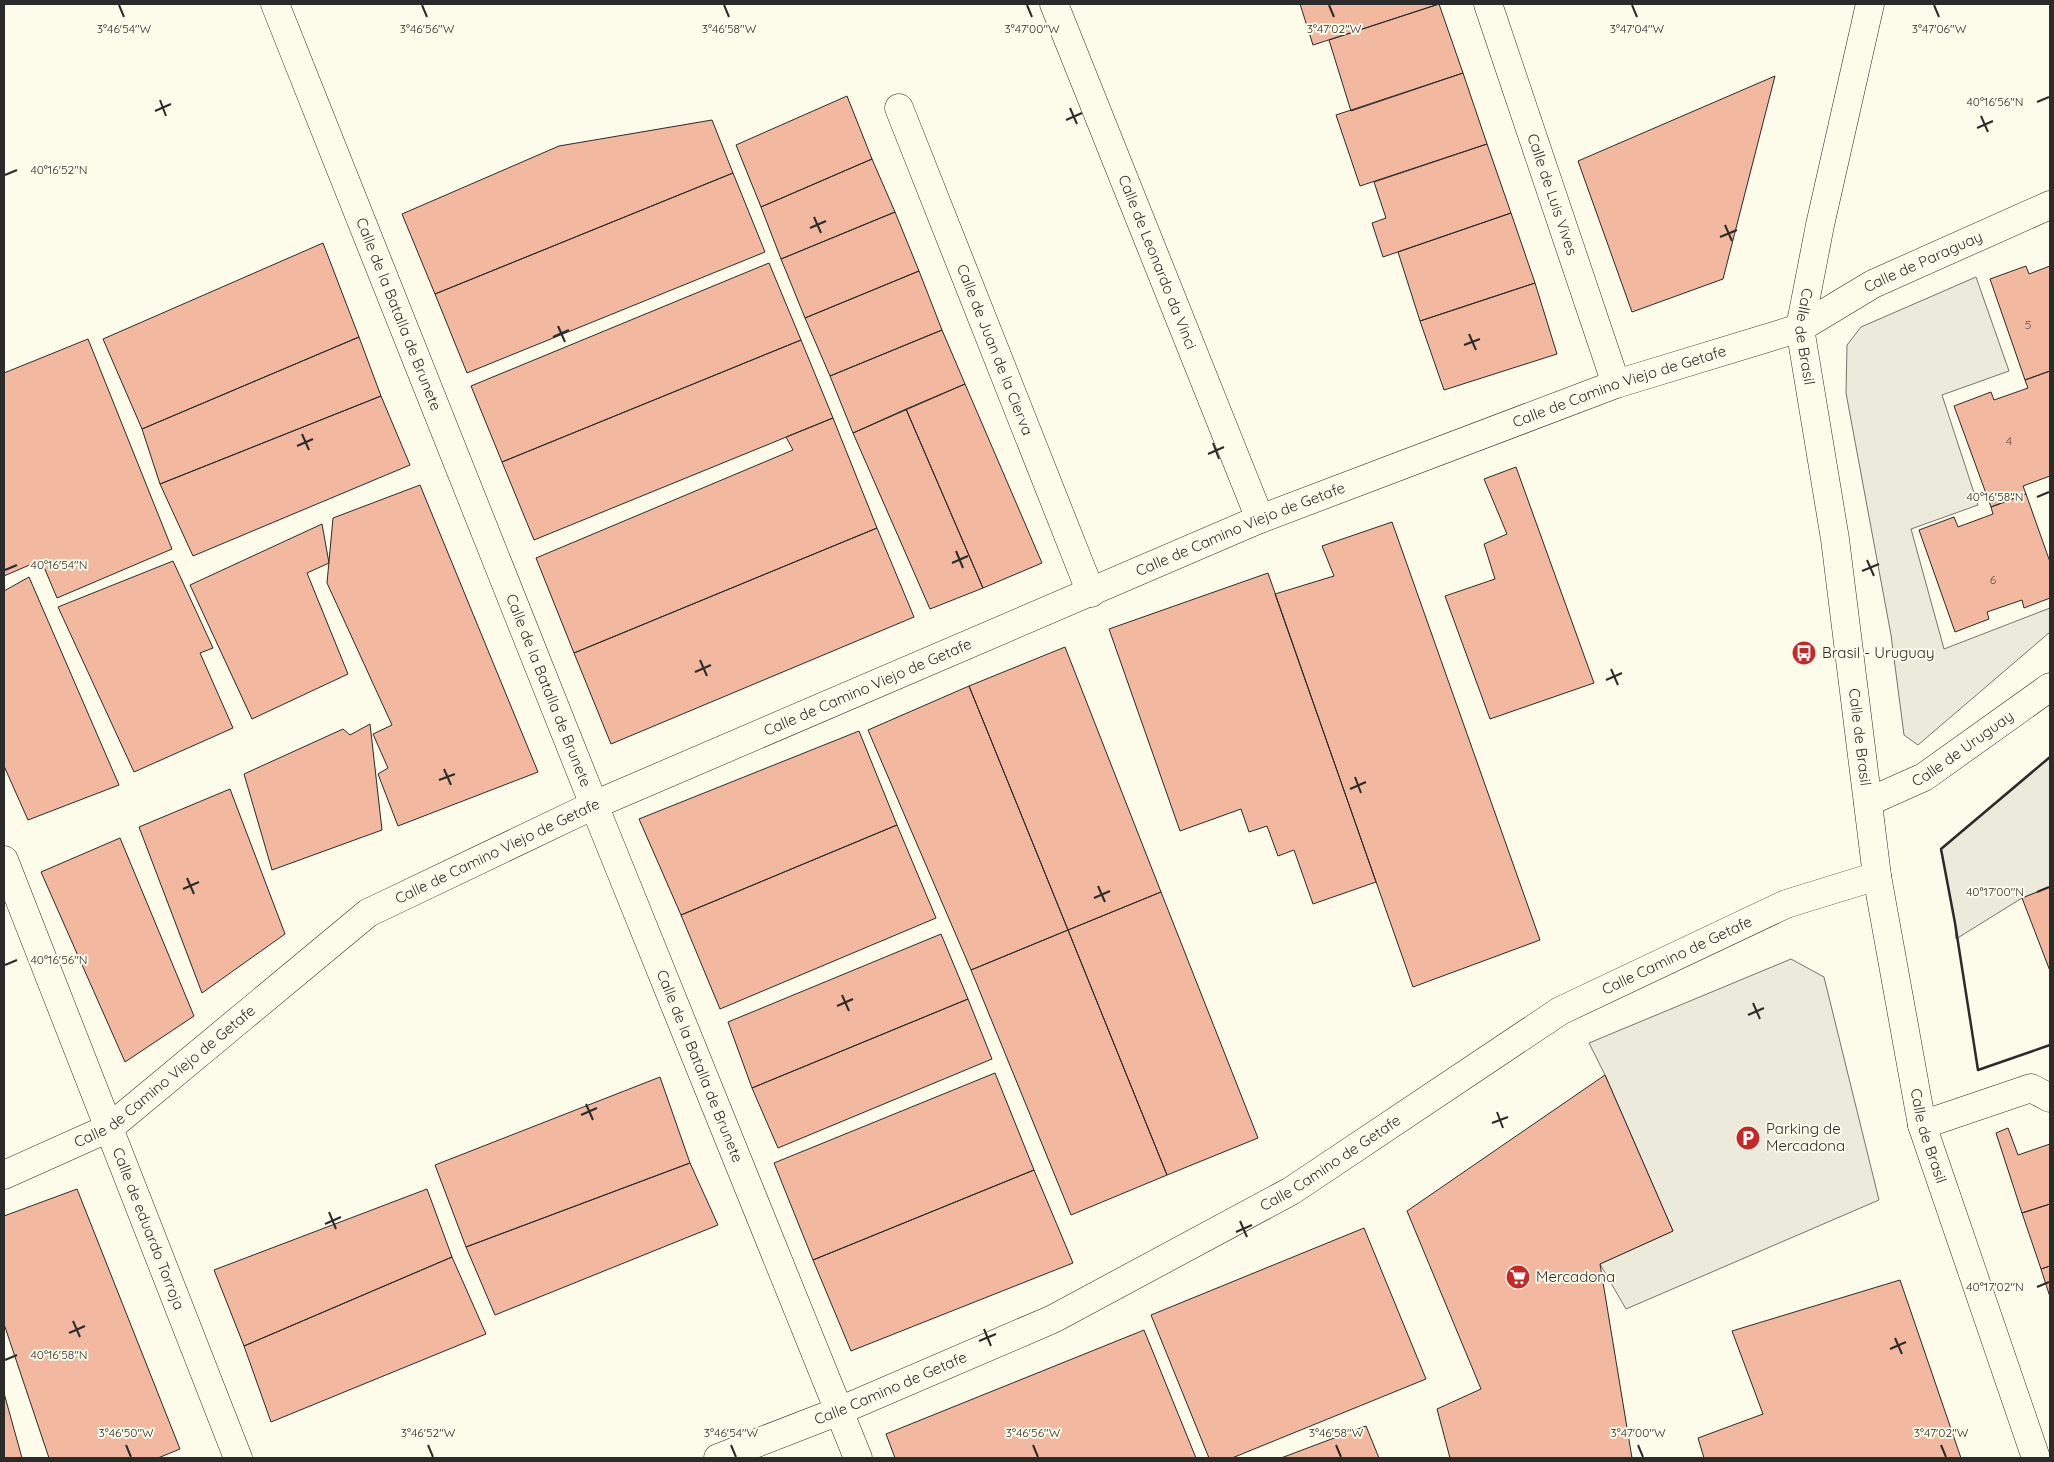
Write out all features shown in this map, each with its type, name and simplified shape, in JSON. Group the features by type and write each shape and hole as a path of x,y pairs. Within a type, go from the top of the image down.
{"street":[{"name":"Calle de la Batalla de Brunete","path":"276,4 594,805 858,1458"},
{"name":"Calle de Leonardo da Vinci","path":"1054,4 1260,520"},
{"name":"Calle de Luis Vives","path":"1488,4 1616,384"},
{"name":"Calle de Brasil","path":"1870,4 1820,224 1800,328 1835,539 1877,876 1922,1125 2036,1458"},
{"name":"Calle de Juan de la Cierva","path":"899,108 1091,592"},
{"name":"Calle de Paraguay","path":"1800,328 1873,284 2050,206"},
{"name":"Calle de Camino Viejo de Getafe","path":"4,1175 109,1128 368,913 594,805 1260,520 1616,384 1800,328"},
{"name":"Calle de Uruguay","path":"1868,802 1924,778 2050,687"},
{"name":"Calle de eduardo Torroja","path":"4,860 238,1458"},
{"name":"Calle Camino de Getafe","path":"718,1458 839,1411 1053,1319 1291,1191 1560,1010 1786,904 1877,876"},
{"path":"1922,1125 2031,1088 2050,1098"}],"shaded area":[{"path":"1976,277 2009,371 1942,395 1978,505 1911,529 1944,649 2050,608 2050,632 1918,745 1904,735 1891,635 1846,393 1847,345 1861,327"},
{"path":"2050,757 2050,887 2022,898 1956,939 1955,923 1941,849"},
{"name":"Parking de Mercadona","path":"1791,959 1824,977 1879,1200 1626,1309 1600,1264 1673,1231 1605,1075 1589,1043"}],"building":[{"path":"1300,4 1439,4 1313,45"},
{"path":"1439,4 1463,73 1351,111 1329,40"},
{"path":"1463,73 1487,144 1360,186 1336,115"},
{"path":"1775,76 1723,279 1632,312 1578,161"},
{"path":"847,96 872,159 761,207 736,145"},
{"path":"712,120 733,173 435,294 402,214 559,146"},
{"path":"1487,144 1511,213 1383,257 1372,223 1386,218 1374,182"},
{"path":"872,159 895,212 781,259 761,207"},
{"path":"733,173 765,252 467,373 435,294"},
{"path":"895,212 919,271 805,318 781,259"},
{"path":"1511,213 1535,283 1420,321 1398,252"},
{"path":"323,243 359,337 142,429 103,339"},
{"path":"769,263 801,340 502,462 471,386"},
{"path":"2026,266 2029,274 2050,266 2050,371 2025,380 1990,279"},
{"path":"919,271 942,330 830,376 805,318"},
{"path":"1535,283 1557,354 1444,390 1420,321"},
{"path":"942,330 965,384 853,433 830,376"},
{"path":"359,337 381,396 160,484 142,429"},
{"path":"88,339 172,549 57,598 41,560 4,576 4,373"},
{"path":"801,340 833,418 534,540 502,462"},
{"path":"2050,371 2050,476 2023,486 2026,494 1991,507 1954,406 1991,392 1994,400 2028,388 2025,380"},
{"path":"965,384 1042,563 983,588 906,409"},
{"path":"381,396 410,465 193,556 160,484"},
{"path":"906,409 983,588 930,609 853,433"},
{"path":"833,418 877,528 574,653 536,558 793,450 786,437"},
{"path":"1516,467 1594,683 1490,719 1445,596 1495,579 1484,544 1507,534 1484,479"},
{"path":"420,485 538,772 398,826 378,774 388,768 373,734 392,725 327,583 333,518"},
{"path":"2026,494 2050,562 2050,598 2024,608 2022,600 1987,612 1989,619 1955,632 1919,530 1954,517 1958,527 1993,514 1991,507"},
{"path":"1392,522 1540,940 1413,987 1275,594 1334,576 1322,546"},
{"path":"322,524 329,563 307,573 348,674 252,719 190,585"},
{"path":"877,528 914,617 611,744 574,653"},
{"path":"173,561 213,648 200,653 233,728 134,772 58,607"},
{"path":"1268,573 1376,882 1313,904 1294,850 1278,856 1267,826 1249,832 1241,809 1180,831 1109,629"},
{"path":"29,577 119,785 28,820 4,766 4,591"},
{"path":"1065,647 1161,892 1068,930 969,686"},
{"path":"969,686 1068,930 971,970 868,730"},
{"path":"370,724 382,830 272,870 244,774 343,729 350,735"},
{"path":"859,731 897,825 681,915 639,819"},
{"path":"230,789 285,934 202,993 139,827"},
{"path":"897,825 936,918 720,1009 681,915"},
{"path":"120,838 194,1016 125,1062 41,872"},
{"path":"2050,887 2050,971 2022,898"},
{"path":"1161,892 1258,1138 1167,1175 1068,930"},
{"path":"1068,930 1167,1175 1071,1215 971,970"},
{"path":"941,934 968,999 752,1088 728,1022"},
{"path":"968,999 992,1059 778,1148 752,1088"},
{"path":"995,1073 1034,1170 813,1260 774,1163"},
{"name":"Mercadona","path":"1605,1075 1673,1231 1600,1264 1632,1458 1450,1458 1437,1409 1481,1389 1407,1211"},
{"path":"660,1077 690,1163 466,1247 435,1165"},
{"path":"2008,1128 2018,1155 2050,1144 2050,1204 2022,1213 1996,1133"},
{"path":"690,1163 718,1225 495,1315 466,1247"},
{"path":"1034,1170 1073,1263 851,1351 813,1260"},
{"path":"77,1189 180,1449 158,1458 49,1458 4,1324 4,1216"},
{"path":"427,1189 452,1257 244,1346 214,1270"},
{"path":"2050,1204 2050,1266 2041,1269 2022,1213"},
{"path":"1364,1228 1426,1379 1232,1458 1209,1458 1151,1315"},
{"path":"452,1257 486,1334 271,1422 244,1346"},
{"path":"2050,1266 2050,1297 2041,1269"},
{"path":"1900,1280 1961,1458 1704,1458 1698,1438 1763,1414 1732,1331"},
{"path":"1144,1330 1196,1458 895,1458 886,1434"},
{"path":"4,1393 22,1458 4,1458"},
{"path":"1366,1426 1379,1458 1281,1458"}],"wall":[{"path":"2050,757 1941,849 1955,923 1978,1070 2050,1045"}],"place":[{"name":"Brasil - Uruguay","path":"1804,653"},
{"name":"Parking de Mercadona","path":"1748,1138"},
{"name":"Mercadona","path":"1518,1277"}]}
